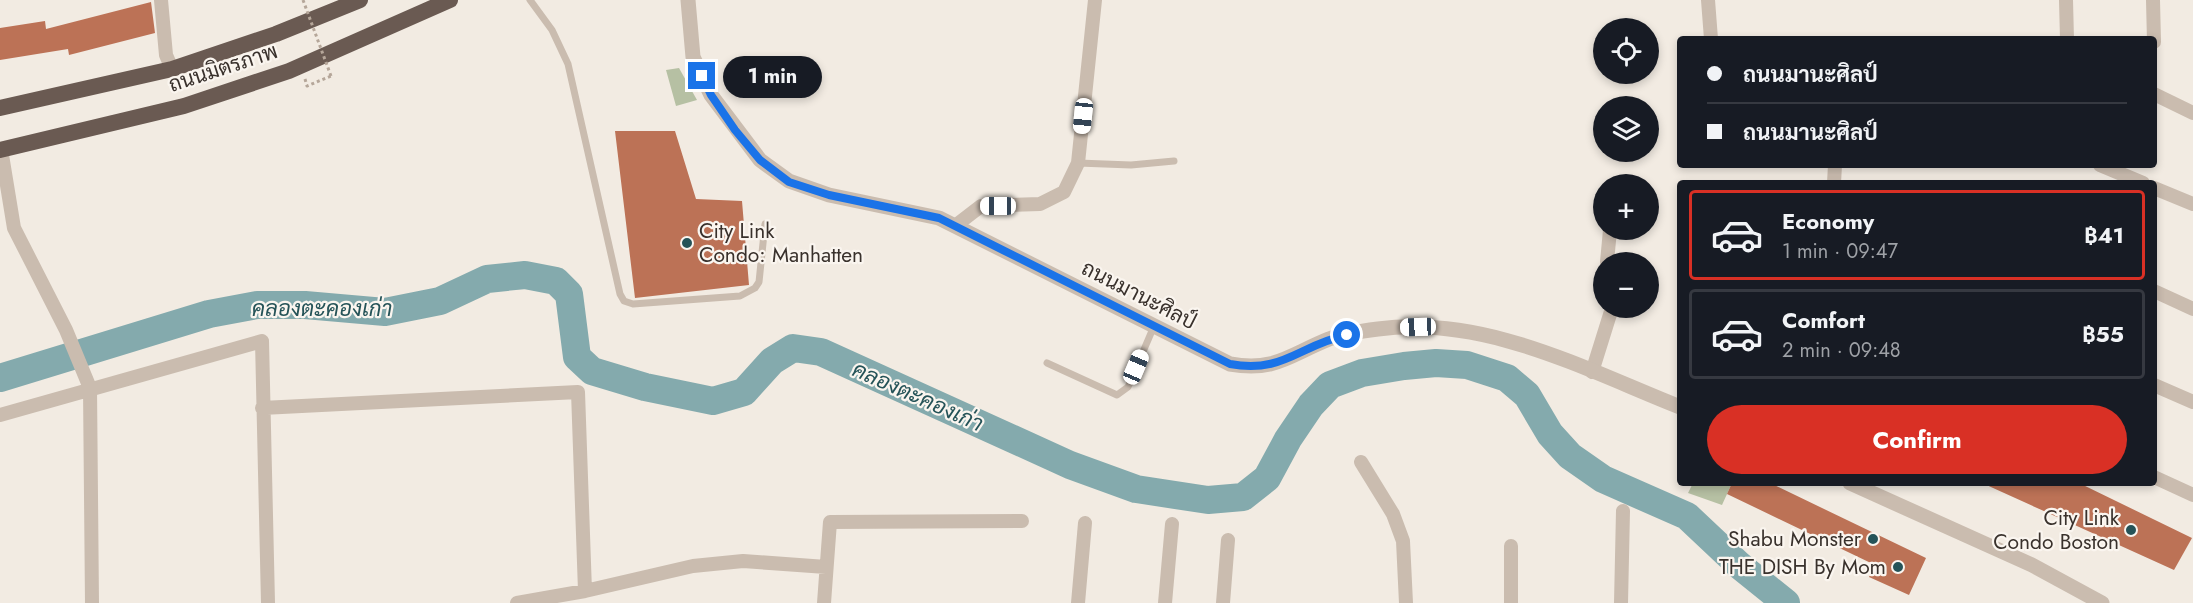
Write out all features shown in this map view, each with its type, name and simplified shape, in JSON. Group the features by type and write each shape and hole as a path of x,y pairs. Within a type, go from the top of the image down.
{"highway":[{"name":"ถนนมิตรภาพ","path":"0,108 172,69 276,34 360,0"},
{"name":"ถนนมิตรภาพ","path":"0,150 194,103 289,71 450,0"}],"street":[{"path":"161,0 166,55 172,69"},
{"name":"ถนนมานะศิลป์","path":"688,0 693,57 711,95 760,160 789,182 829,195 939,218 1230,364 1251,368 1272,365 1331,339 1378,329 1438,327 1494,336 1677,406"},
{"path":"955,226 981,206 1040,204 1064,192 1078,163 1095,0"},
{"path":"1708,0 1711,36"},
{"path":"2066,0 2067,36"},
{"path":"2153,0 2154,36"},
{"path":"2157,95 2193,113"},
{"path":"0,150 14,228 66,330 88,384 92,603"},
{"path":"2107,168 2136,180"},
{"path":"2157,189 2193,204"},
{"path":"2157,292 2193,309"},
{"path":"1592,372 1609,318"},
{"path":"0,415 88,384 262,341 268,603"},
{"path":"2157,386 2193,402"},
{"path":"262,408 578,392 585,591"},
{"path":"1360,462 1393,514 1403,541 1406,603"},
{"path":"2157,478 2193,495"},
{"path":"1857,486 2032,565 2102,603"},
{"path":"1621,603 1623,511"},
{"path":"824,603 830,522 1022,520"},
{"path":"1078,603 1085,524"},
{"path":"1165,603 1172,524"},
{"path":"1223,603 1228,540"},
{"path":"1511,546 1511,603"},
{"path":"517,603 554,599 693,566 743,561 826,567"}],"lane":[{"path":"530,0 552,30 568,64 579,119 587,139 620,294 624,301 633,304 740,296 749,292 759,282 765,224"},
{"path":"1078,163 1131,165 1174,161"},
{"path":"1047,363 1117,395 1128,387 1154,326"}],"path":[{"path":"303,0 331,76 307,86"}],"green space":[{"path":"679,68 697,100 676,106 666,70"},
{"path":"1692,486 1731,486 1722,505 1688,493"}],"building":[{"path":"151,2 155,33 69,55 68,49 0,60 0,28 45,21 46,29"},
{"name":"City Link Condo: Manhatten","path":"615,131 675,131 696,199 742,201 749,285 635,298"},
{"path":"1731,486 1776,486 1926,558 1909,595 1869,577 1875,565 1727,494"},
{"name":"City Link Condo Boston","path":"1989,486 2085,486 2192,538 2174,570"}],"waterway":[{"name":"คลองตะคองเก่า","path":"0,378 209,314 257,305 305,305 385,312 440,301 487,279 525,275 556,281 569,294 577,357 592,371 645,387 713,401 744,392 772,361 793,348 821,352 1070,465 1136,489 1208,500 1243,497 1267,478 1288,439 1311,405 1330,385 1362,373 1404,366 1436,363 1467,365 1507,378 1527,395 1550,434 1570,456 1603,479 1687,516 1739,565 1786,603"}],"place":[{"name":"City Link Condo: Manhatten","path":"687,243"},
{"name":"City Link Condo Boston","path":"2131,530"},
{"name":"Shabu Monster","path":"1873,539"},
{"name":"THE DISH By Mom","path":"1898,567"}],"route":[{"path":"702,76 711,95 735,130 760,160 789,182 829,195 939,218 1230,364 1251,368 1272,365 1331,339 1347,335"}]}
